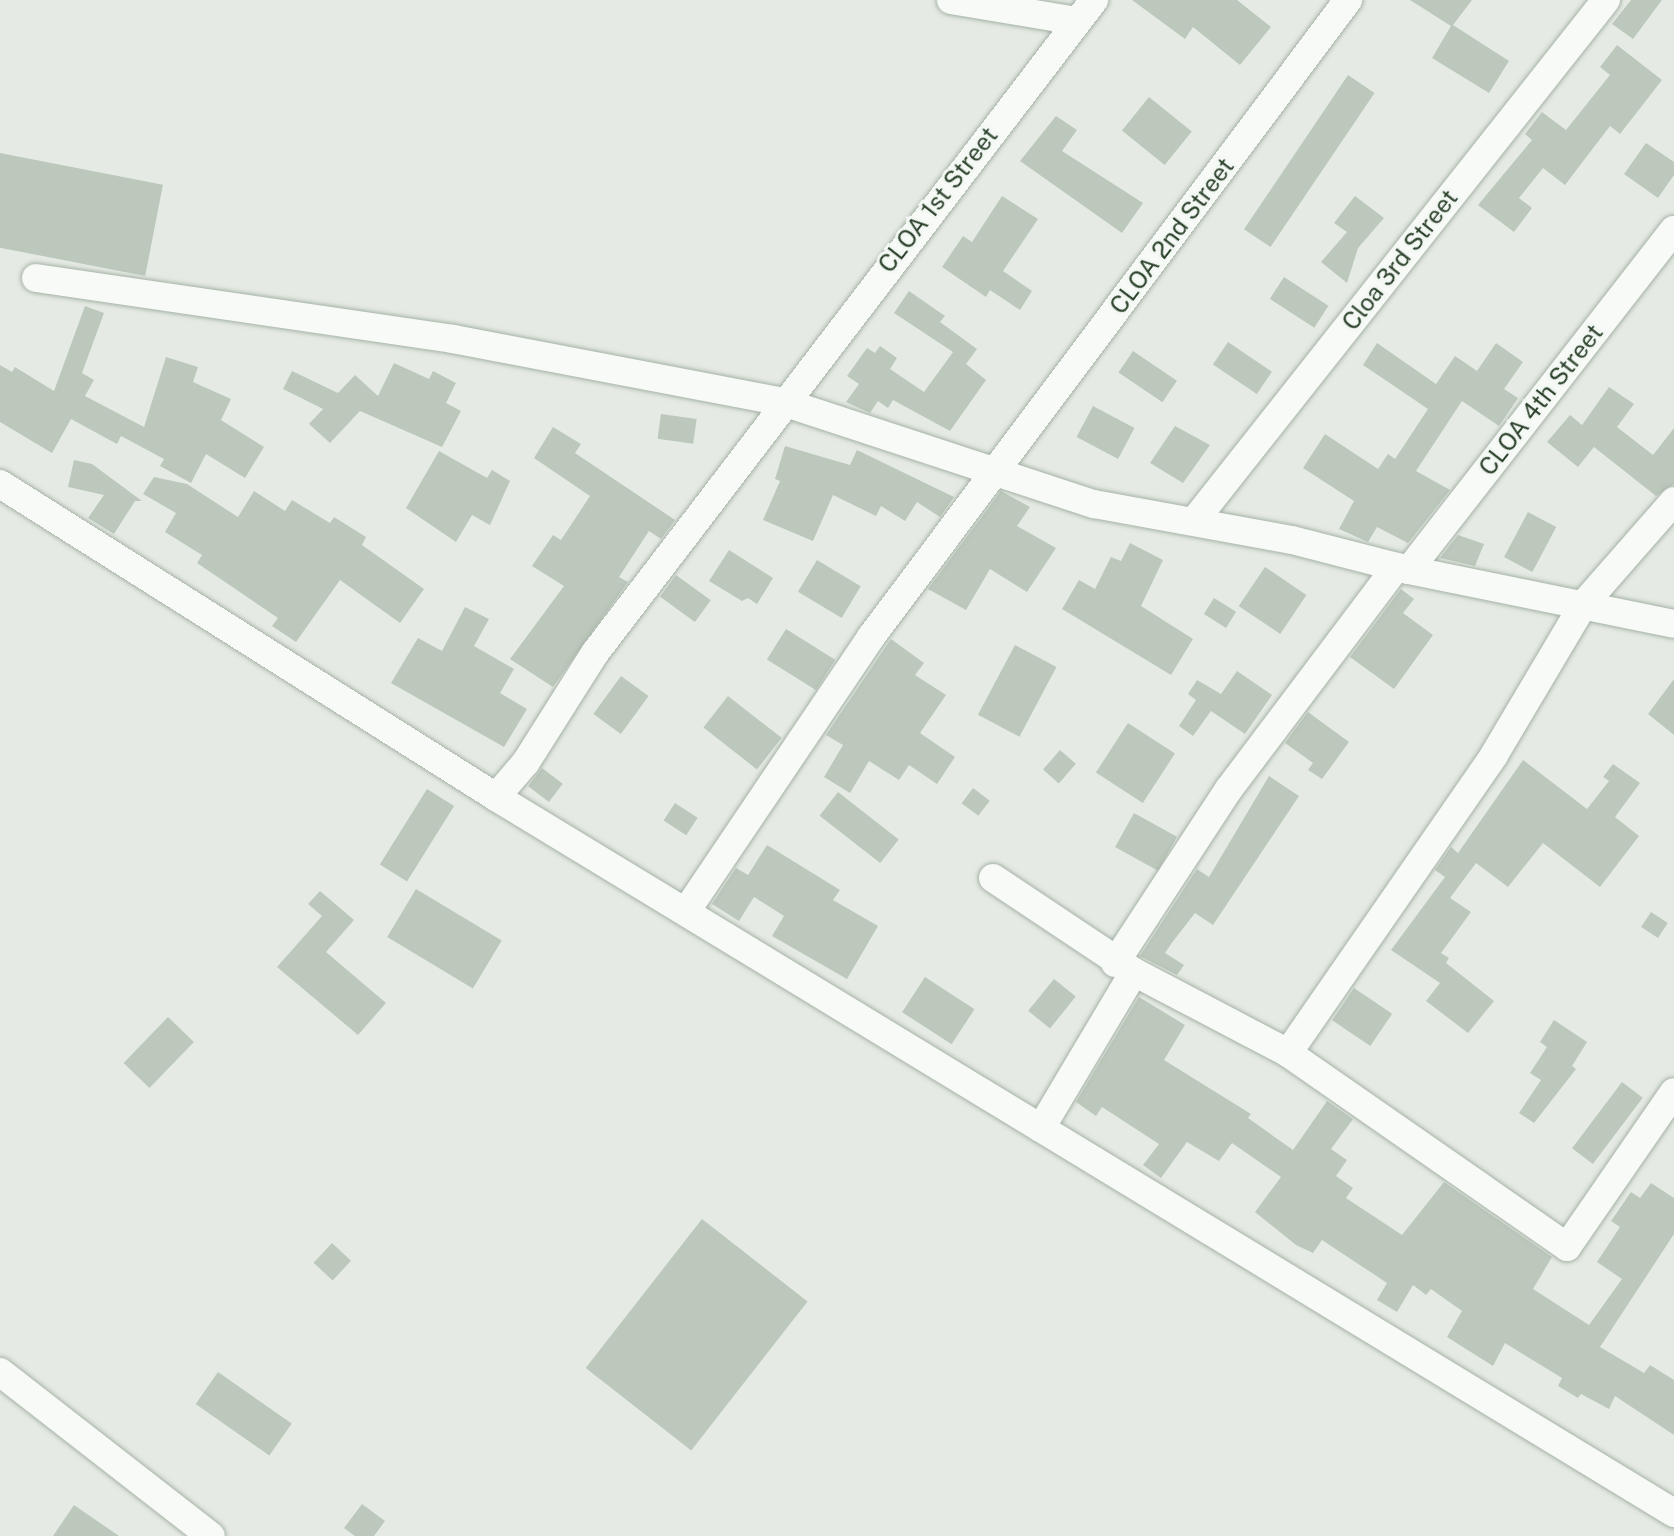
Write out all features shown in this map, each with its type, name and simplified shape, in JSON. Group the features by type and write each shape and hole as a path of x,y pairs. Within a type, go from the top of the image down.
{"street":[{"path":"951,0 1085,11"},
{"name":"CLOA 2nd Street","path":"687,910 863,648 1348,0"},
{"name":"Cloa 3rd Street","path":"1195,520 1606,0"},
{"name":"CLOA 1st Street","path":"496,797 526,762 595,653 783,402 1085,11"},
{"name":"CLOA 4th Street","path":"1041,1128 1124,968 1229,789 1674,230"},
{"path":"36,278 453,339 783,402 1094,504 1195,520 1403,568 1674,624"},
{"path":"0,484 496,797 687,910 1674,1513"},
{"path":"1288,1053 1494,755 1583,605 1674,501"},
{"path":"993,878 1124,968 1288,1053 1567,1247 1674,1092"},
{"path":"0,1372 211,1536"}],"building":[{"path":"1132,0 1237,0 1271,27 1240,65 1193,27 1185,39"},
{"path":"1410,0 1472,0 1453,25 1509,61 1489,93 1432,58 1451,26"},
{"path":"1631,0 1662,0 1633,39 1612,24"},
{"path":"1617,45 1662,80 1620,134 1610,126 1565,185 1543,168 1519,198 1532,208 1514,232 1478,205 1532,140 1525,134 1542,112 1566,130 1610,75 1600,67"},
{"path":"1348,75 1375,93 1271,247 1244,229"},
{"path":"1149,97 1192,132 1165,165 1122,130"},
{"path":"1056,116 1077,130 1062,151 1143,203 1122,233 1020,161"},
{"path":"1646,143 1674,162 1674,175 1658,198 1624,174"},
{"path":"0,153 163,185 145,276 0,248"},
{"path":"1002,196 1038,219 1003,271 1032,291 1020,310 990,290 986,297 942,267 963,236 972,242"},
{"path":"1355,196 1384,218 1358,248 1347,283 1321,262 1347,232 1334,223"},
{"path":"1284,277 1328,306 1314,328 1270,299"},
{"path":"909,291 945,316 940,322 977,349 966,364 986,380 950,431 893,400 888,408 878,401 870,413 846,402 859,384 847,376 867,348 875,353 880,346 897,358 890,369 924,392 953,352 894,313"},
{"path":"85,306 104,313 82,373 94,380 85,396 144,427 166,357 198,367 193,382 231,399 221,420 264,447 245,478 206,454 191,483 160,466 164,459 121,436 117,444 71,419 52,453 0,422 0,365 12,372 15,367 54,391"},
{"path":"1228,342 1272,372 1257,394 1213,364"},
{"path":"1377,343 1436,384 1455,356 1477,371 1496,343 1523,362 1504,389 1518,398 1499,426 1462,401 1416,471 1450,490 1408,543 1377,527 1368,542 1339,529 1354,501 1303,468 1325,434 1378,469 1388,454 1395,459 1428,409 1363,365"},
{"path":"1133,351 1177,381 1162,402 1118,373"},
{"path":"394,363 429,379 433,371 456,383 446,403 461,411 442,447 360,411 330,443 309,424 323,409 283,389 292,371 338,393 355,375 378,396"},
{"path":"1609,387 1634,404 1617,427 1653,455 1674,428 1674,484 1656,496 1594,447 1578,467 1547,442 1570,415 1582,425"},
{"path":"1093,406 1134,428 1118,459 1077,437"},
{"path":"661,414 697,419 693,444 658,439"},
{"path":"1175,426 1210,445 1183,483 1150,463"},
{"path":"553,427 581,444 575,453 675,520 661,539 649,531 619,577 628,582 553,687 510,659 564,586 532,566 553,535 561,540 590,496 534,458"},
{"path":"785,446 850,465 857,450 954,497 940,517 917,502 905,521 881,506 876,516 833,495 813,541 763,520 780,481 775,479"},
{"path":"439,451 487,478 492,470 510,481 490,525 472,515 456,542 406,508"},
{"path":"74,460 92,464 142,501 135,501 114,534 88,518 104,495 68,487"},
{"path":"154,477 187,484 238,517 254,491 285,511 292,500 330,523 334,517 366,537 362,545 424,589 400,623 340,580 296,642 272,626 278,618 197,563 202,555 165,532 176,513 143,494"},
{"path":"1001,491 1030,507 1017,526 1056,548 1027,592 990,569 966,610 928,589"},
{"path":"1528,512 1556,527 1532,572 1504,557"},
{"path":"1458,535 1484,544 1475,566 1440,558"},
{"path":"1130,543 1163,560 1141,606 1193,639 1171,675 1062,609 1079,580 1095,589 1111,557 1121,561"},
{"path":"729,550 773,578 757,604 748,598 742,601 709,581"},
{"path":"817,560 861,586 842,618 798,592"},
{"path":"1265,567 1306,595 1280,634 1239,606"},
{"path":"676,575 711,600 695,622 660,597"},
{"path":"1401,589 1414,599 1403,613 1433,635 1394,689 1350,657"},
{"path":"1214,598 1236,612 1226,628 1204,614"},
{"path":"465,607 489,619 474,646 514,669 500,693 527,709 504,747 391,683 418,638 442,651"},
{"path":"786,629 835,660 816,690 767,660"},
{"path":"891,639 924,663 915,675 946,695 920,733 955,757 937,784 909,765 899,780 869,761 850,793 824,777 843,745 826,735"},
{"path":"1015,645 1056,667 1019,737 978,715"},
{"path":"1237,671 1272,695 1245,734 1211,711 1193,736 1179,726 1196,700 1188,694 1197,680 1221,694"},
{"path":"621,676 649,696 621,734 593,714"},
{"path":"1674,679 1674,735 1648,714"},
{"path":"728,696 782,738 757,769 703,728"},
{"path":"1308,712 1349,742 1322,779 1308,770 1313,763 1285,743"},
{"path":"1128,723 1175,753 1143,803 1096,772"},
{"path":"1060,750 1076,764 1059,783 1043,770"},
{"path":"1523,760 1587,809 1609,781 1603,777 1613,764 1640,783 1615,817 1639,836 1600,887 1543,843 1508,887 1476,863 1450,898 1471,912 1441,953 1449,958 1446,963 1494,1001 1468,1033 1426,1001 1440,983 1391,950 1445,877 1435,870 1451,847 1458,853"},
{"path":"542,768 563,784 549,802 528,786"},
{"path":"1269,776 1299,796 1213,925 1195,913 1171,944 1165,953 1184,965 1177,975 1140,956 1197,869 1209,877"},
{"path":"973,788 990,801 978,816 962,803"},
{"path":"427,789 454,806 407,881 380,864"},
{"path":"838,792 899,839 880,863 820,816"},
{"path":"675,803 698,818 686,835 664,821"},
{"path":"1134,813 1177,837 1158,871 1115,847"},
{"path":"767,845 840,890 833,900 878,926 847,979 772,936 784,916 754,897 739,921 712,904 736,868 748,875"},
{"path":"416,889 502,941 473,989 387,937"},
{"path":"320,891 354,920 326,952 386,1003 358,1035 277,967 322,916 308,904"},
{"path":"1651,912 1668,923 1658,938 1641,927"},
{"path":"925,977 974,1009 952,1044 902,1012"},
{"path":"1054,979 1076,997 1050,1028 1028,1011"},
{"path":"1354,988 1392,1014 1370,1046 1332,1020"},
{"path":"1139,997 1185,1025 1164,1060 1251,1114 1248,1118 1293,1150 1327,1101 1353,1119 1331,1149 1347,1160 1336,1176 1353,1188 1346,1198 1402,1235 1444,1182 1552,1257 1533,1289 1589,1325 1622,1279 1597,1262 1620,1227 1611,1221 1631,1192 1640,1198 1651,1183 1674,1198 1674,1234 1600,1347 1644,1373 1650,1365 1674,1380 1674,1435 1615,1396 1609,1409 1581,1394 1578,1398 1558,1386 1562,1378 1505,1343 1493,1366 1447,1337 1462,1311 1431,1289 1426,1295 1413,1285 1397,1312 1377,1300 1387,1283 1322,1240 1313,1253 1296,1245 1255,1212 1281,1177 1232,1143 1219,1161 1187,1142 1161,1178 1143,1165 1159,1144 1102,1107 1096,1116 1076,1102"},
{"path":"168,1017 194,1042 149,1088 124,1063"},
{"path":"1554,1020 1587,1042 1572,1066 1576,1069 1534,1123 1519,1113 1541,1080 1530,1073 1547,1047 1540,1042"},
{"path":"1622,1082 1643,1098 1593,1164 1572,1148"},
{"path":"702,1219 808,1301 691,1450 586,1368"},
{"path":"332,1243 351,1261 333,1280 314,1263"},
{"path":"218,1372 292,1424 269,1456 196,1404"},
{"path":"362,1504 385,1521 374,1536 355,1536 344,1528"},
{"path":"74,1505 119,1536 53,1536"}]}
